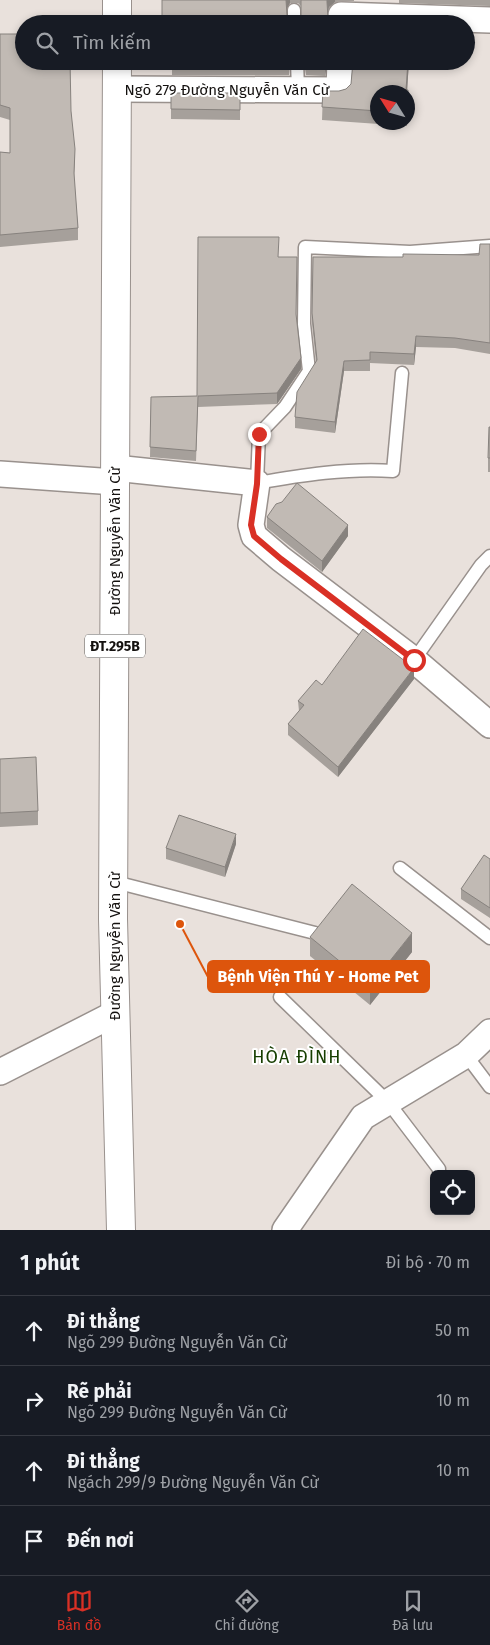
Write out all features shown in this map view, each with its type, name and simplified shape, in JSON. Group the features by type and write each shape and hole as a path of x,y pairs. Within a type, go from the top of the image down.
{"main road":[{"path":"117,0 117,15"},
{"name":"Đường Nguyễn Văn Cừ","path":"117,70 115,882 113,920 121,1230"}],"street":[{"path":"475,19 490,20"},
{"name":"Ngõ 279 Đường Nguyễn Văn Cừ","path":"117,89 338,90 339,70"},
{"path":"0,474 115,475 257,484 251,525 254,536 281,559 414,660 490,726"},
{"path":"0,1072 116,1013"},
{"path":"285,1230 363,1117 466,1055 490,1032"}],"lane":[{"path":"294,10 294,15"},
{"path":"297,70 298,90"},
{"path":"402,373 393,472 370,470 304,474 257,484 259,434 285,407 309,371 304,324 304,247 410,252 490,246"},
{"path":"414,660 481,565 490,556"},
{"path":"400,868 490,938"},
{"path":"115,882 315,933"},
{"path":"280,997 388,1102 439,1169"},
{"path":"466,1055 490,1087"}],"building":[{"path":"162,0 286,0 287,15 162,15"},
{"path":"301,0 327,0 328,15 301,15"},
{"path":"0,34 15,34 15,70 70,70 78,228 0,235 0,152 10,153 10,108 0,105"},
{"path":"352,70 407,70 406,85 370,85 370,110 322,107 323,91 346,89 351,84"},
{"path":"171,93 240,93 240,110 171,109"},
{"path":"198,237 279,237 278,257 297,257 296,314 301,358 277,393 198,396 196,451 150,447 151,397 197,396"},
{"path":"480,244 490,244 490,343 455,338 416,336 414,354 370,352 370,360 344,361 335,422 295,417 297,392 317,360 312,313 313,257 403,257 403,254 479,255"},
{"path":"489,427 490,458 488,458"},
{"path":"297,483 348,525 322,561 267,517 276,504 282,502"},
{"path":"363,629 414,668 338,767 288,724 304,705 298,701 316,680 322,685"},
{"path":"36,757 38,811 0,813 0,759"},
{"path":"179,815 236,834 225,867 166,848"},
{"path":"484,855 490,859 490,908 461,889"},
{"path":"352,884 412,933 370,986 310,937"}],"place":[{"name":"Bệnh Viện Thú Y - Home Pet","path":"180,924"}],"district":[{"name":"HÒA ĐÌNH","path":"297,1057"}],"route":[{"path":"259,434 257,484 251,525 254,536 281,559 414,660"}]}
